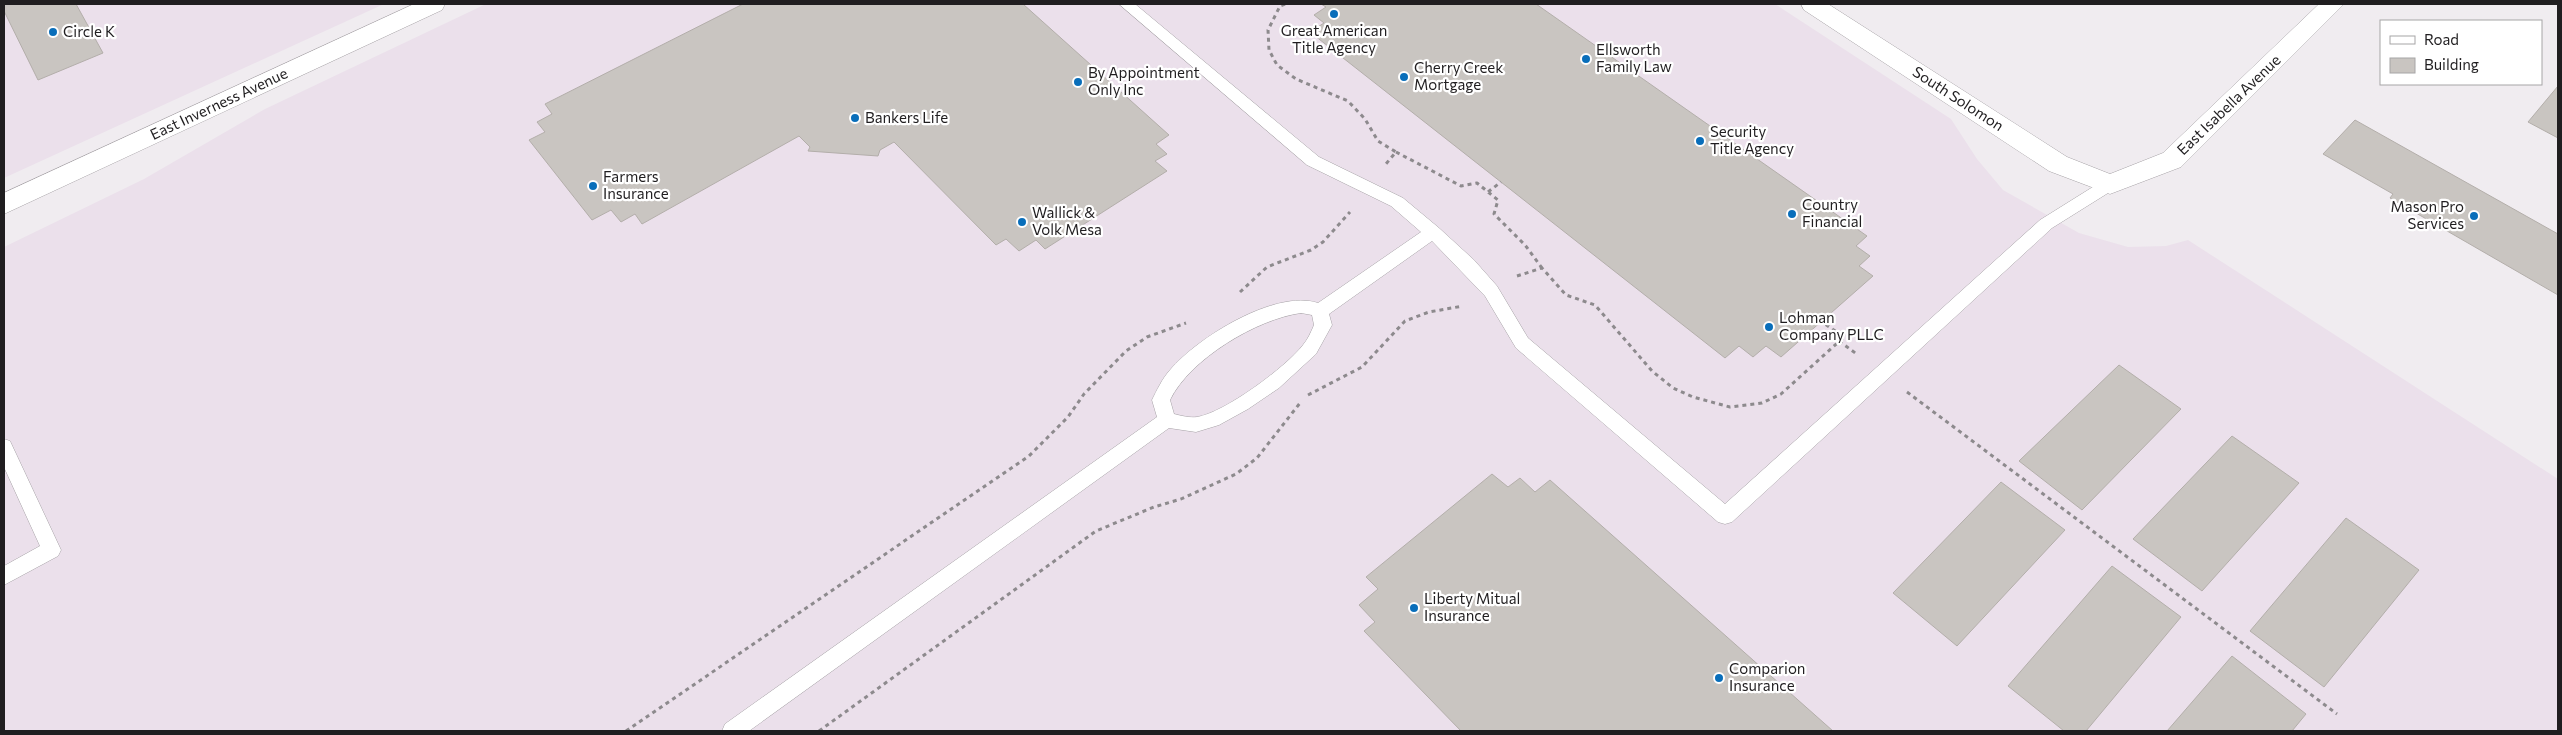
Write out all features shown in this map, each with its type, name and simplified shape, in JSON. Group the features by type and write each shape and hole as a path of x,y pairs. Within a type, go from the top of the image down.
{"street":[{"name":"East Inverness Avenue","path":"4,204 434,4"},
{"name":"South Solomon","path":"1812,4 2058,164 2110,184"},
{"name":"East Isabella Avenue","path":"2110,184 2172,160 2334,4"}],"lane":[{"path":"1126,4 1313,161 1397,202 1433,232 1468,265 1491,291 1522,343 1725,516 2046,224 2110,184"},
{"path":"1320,311 1433,232"},
{"path":"1167,420 1161,400 1166,391 1178,374 1224,337 1274,311 1302,306 1320,311"},
{"path":"732,731 1167,420 1187,425 1199,424 1224,416 1273,382 1308,352 1323,325 1320,311"},
{"path":"4,446 51,550 4,576"}],"path":[{"path":"1285,4 1280,6 1268,30 1268,50 1277,65 1296,78 1348,101 1365,119 1378,142 1461,186 1477,183 1498,200 1494,214 1525,246 1554,284 1566,295 1595,306 1616,327 1652,372 1673,388 1693,397 1730,407 1762,403 1781,394 1844,337 1822,322"},
{"path":"1238,294 1267,267 1310,250 1322,242 1396,152"},
{"path":"1488,192 1501,182"},
{"path":"819,731 1096,531 1154,507 1181,499 1236,474 1257,458 1304,398 1324,385 1350,375 1364,366 1398,324 1418,314 1463,306 1510,279 1542,268"},
{"path":"626,731 1029,456 1068,418 1084,394 1126,351 1148,337 1190,322"},
{"path":"1839,341 2337,714"}],"shaded area":[{"path":"4,4 384,4 4,178"},
{"path":"486,4 1775,4 1951,119 1977,159 2003,190 2079,233 2128,247 2166,246 2188,240 2558,479 2558,731 4,731 4,247 144,179 265,109"}],"building":[{"name":"Circle K","path":"4,4 76,4 103,53 38,80 4,11"},
{"path":"743,4 1023,4 1169,135 1156,144 1167,154 1155,161 1167,171 1045,249 1036,240 1019,251 1006,239 996,245 894,142 880,150 878,156 808,151 810,147 799,136 642,224 635,214 621,222 611,210 592,220 529,140 545,132 537,122 552,114 545,104"},
{"path":"1321,4 1536,4 1867,236 1856,246 1870,256 1859,266 1873,276 1781,357 1766,346 1753,357 1739,346 1725,358 1310,32 1324,23 1314,15 1326,7"},
{"path":"2558,86 2558,138 2528,122"},
{"name":"Mason Pro Services","path":"2355,120 2558,234 2558,295 2390,198 2393,194 2323,154"},
{"path":"2119,365 2181,409 2082,510 2019,461"},
{"path":"2232,436 2299,483 2202,591 2133,539"},
{"path":"1492,474 1508,487 1520,478 1535,492 1550,480 1833,731 1461,731 1364,631 1375,622 1359,605 1378,589 1366,577"},
{"path":"2001,482 2065,530 1957,646 1893,593"},
{"path":"2346,518 2419,570 2324,687 2250,631"},
{"path":"2112,566 2181,617 2086,731 2064,731 2008,686"},
{"path":"2232,656 2306,714 2292,731 2167,731"}],"place":[{"name":"Great American Title Agency","path":"1334,14"},
{"name":"Circle K","path":"53,32"},
{"name":"Ellsworth Family Law","path":"1586,59"},
{"name":"Cherry Creek Mortgage","path":"1404,77"},
{"name":"By Appointment Only Inc","path":"1078,82"},
{"name":"Bankers Life","path":"855,118"},
{"name":"Security Title Agency","path":"1700,141"},
{"name":"Farmers Insurance","path":"593,186"},
{"name":"Country Financial","path":"1792,214"},
{"name":"Mason Pro Services","path":"2474,216"},
{"name":"Wallick & Volk Mesa","path":"1022,222"},
{"name":"Lohman Company PLLC","path":"1769,327"},
{"name":"Liberty Mitual Insurance","path":"1414,608"},
{"name":"Comparion Insurance","path":"1719,678"}]}
